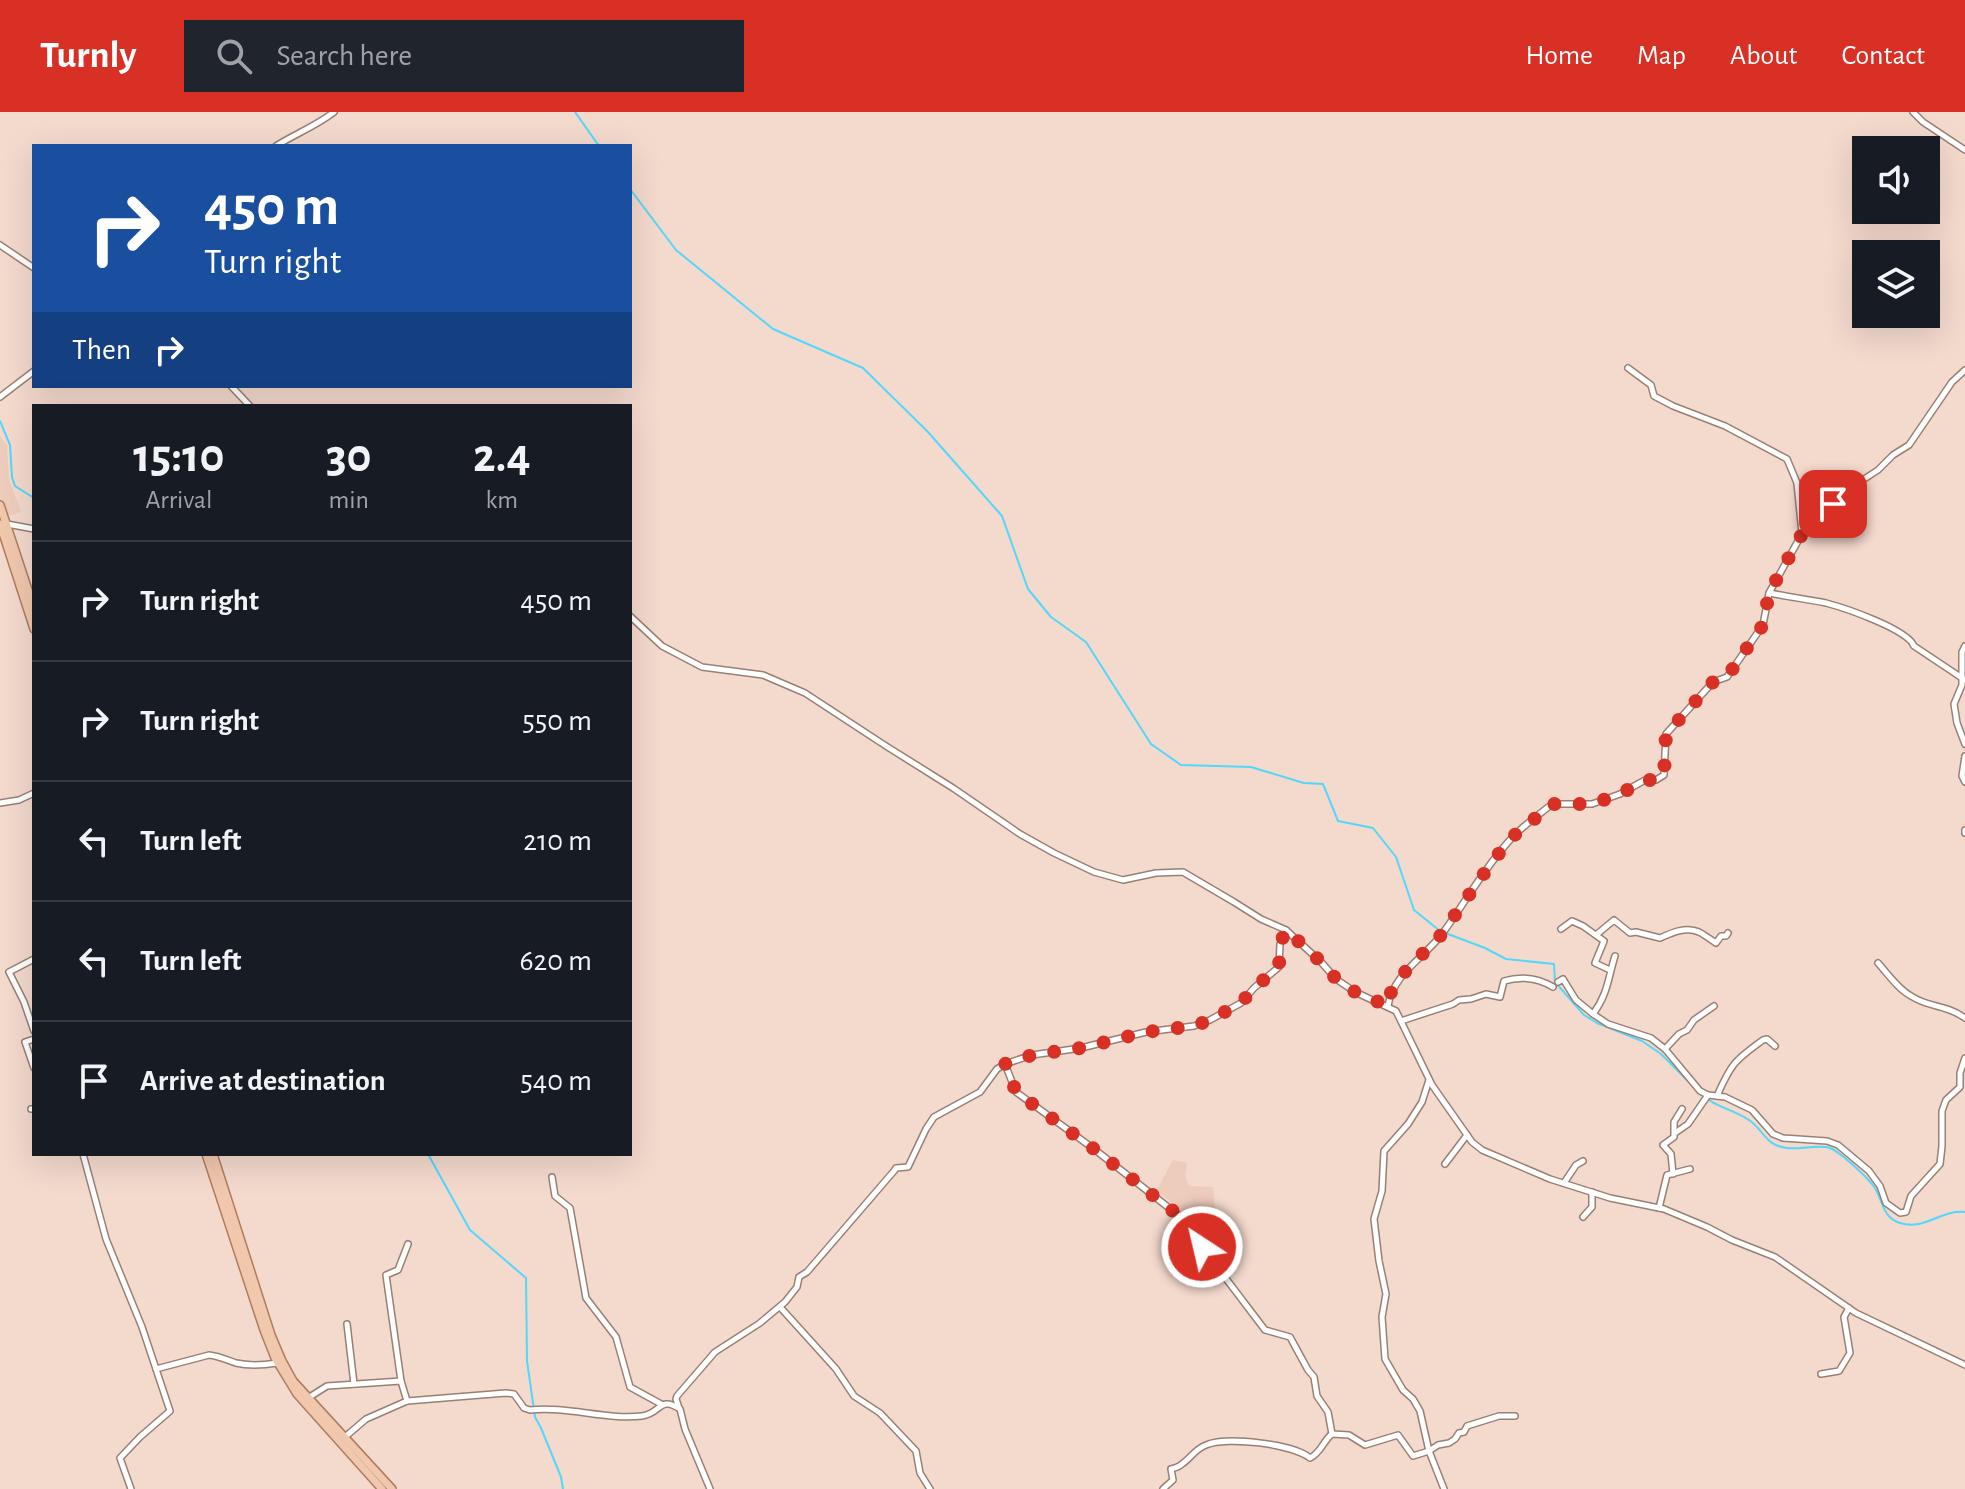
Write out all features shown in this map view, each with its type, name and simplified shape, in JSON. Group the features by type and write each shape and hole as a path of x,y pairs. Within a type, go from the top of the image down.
{"main road":[{"path":"0,505 32,622"},
{"path":"3,521 32,602"},
{"path":"207,1156 277,1363 297,1394 382,1489"},
{"path":"214,1156 282,1361 293,1381 392,1489"}],"street":[{"path":"279,144 322,122 334,112"},
{"path":"1913,112 1965,150"},
{"path":"0,245 32,267"},
{"path":"1628,368 1651,385 1654,396 1725,426 1787,459 1797,483 1802,534"},
{"path":"1388,1006 1390,994 1404,973 1443,933 1511,838 1552,804 1592,804 1620,794 1645,780 1656,780 1664,775 1666,734 1713,682 1727,677 1763,625 1769,593 1810,522 1909,445 1952,382 1965,370"},
{"path":"0,397 32,373"},
{"path":"233,388 248,404"},
{"path":"3,521 32,528"},
{"path":"1769,593 1827,603 1886,624 1911,638 1914,646 1963,679"},
{"path":"632,618 662,646 702,667 763,675 805,693 1020,834 1094,872 1123,880 1156,873 1183,872 1261,919 1286,930 1336,979 1355,992 1396,1011 1429,1079 1467,1135 1482,1150 1564,1183 1659,1208 1775,1257 1849,1308 1965,1365"},
{"path":"1965,646 1962,652 1962,685 1954,704 1965,744"},
{"path":"1965,756 1962,776 1965,782"},
{"path":"0,803 32,794"},
{"path":"1596,935 1614,920 1630,933 1660,938 1669,933 1692,930 1716,943 1728,933"},
{"path":"1561,929 1572,921 1604,941 1595,963 1610,970"},
{"path":"710,1489 685,1429 677,1396 715,1352 780,1307 797,1287 799,1277 807,1272 896,1168 908,1167 934,1117 980,1092 997,1069 1005,1064 1032,1055 1081,1048 1146,1032 1194,1026 1210,1020 1241,1003 1279,967 1280,944 1286,930"},
{"path":"1593,1014 1607,990 1615,956"},
{"path":"32,960 9,972 32,1025"},
{"path":"1878,963 1909,996 1953,1009 1965,1018"},
{"path":"1401,1021 1465,999 1486,994 1500,997 1504,981 1508,979 1534,978 1556,984 1563,979 1576,1000 1593,1014 1608,1024 1651,1038 1665,1049 1706,1098"},
{"path":"1665,1049 1694,1020 1714,1006"},
{"path":"1717,1096 1730,1067 1746,1052 1767,1039 1775,1046"},
{"path":"32,1040 25,1042 32,1062"},
{"path":"1673,1174 1671,1154 1663,1145 1688,1124 1706,1098 1725,1097 1752,1110 1773,1134 1838,1145 1869,1171 1880,1186 1886,1203 1900,1213 1906,1212 1911,1196 1940,1164 1942,1111 1946,1100 1960,1087 1965,1058"},
{"path":"1005,1064 1016,1092 1201,1233 1202,1247 1265,1330 1290,1337 1314,1377 1317,1396 1328,1412 1332,1434"},
{"path":"1429,1079 1422,1102 1408,1124 1384,1151 1382,1191 1374,1219 1386,1294 1382,1317 1385,1359 1420,1411 1429,1451 1444,1489"},
{"path":"1675,1133 1674,1122 1682,1109"},
{"path":"1445,1164 1467,1135"},
{"path":"84,1156 106,1239 142,1327 170,1411 120,1458 131,1489"},
{"path":"1564,1183 1576,1165 1583,1161"},
{"path":"1659,1208 1667,1175 1690,1169"},
{"path":"552,1177 555,1196 570,1208 586,1298 616,1337 630,1387 661,1404"},
{"path":"1583,1217 1592,1207 1592,1192"},
{"path":"407,1401 401,1381 386,1275 398,1270 408,1244"},
{"path":"780,1307 836,1369 854,1396 880,1413 916,1451 920,1473 930,1489"},
{"path":"1821,1374 1839,1371 1850,1353 1844,1317 1849,1308"},
{"path":"347,1324 354,1384"},
{"path":"156,1369 209,1355 240,1364 277,1363"},
{"path":"308,1398 327,1386 401,1381"},
{"path":"345,1437 366,1419 407,1401 506,1393 514,1394 524,1408 586,1412 611,1417 646,1416 661,1404 669,1403 679,1408"},
{"path":"1163,1489 1173,1480 1171,1469 1184,1463 1193,1451 1209,1444 1237,1440 1303,1452 1310,1458 1317,1455 1332,1434 1349,1435 1365,1445 1398,1435 1413,1456 1449,1443 1467,1426 1499,1416 1515,1416"}],"shaded area":[{"path":"0,436 7,446 9,479 21,512 0,518"},
{"path":"1173,1160 1187,1163 1185,1176 1189,1186 1213,1187 1215,1212 1190,1219 1157,1190"}],"waterway":[{"path":"575,112 598,144"},
{"path":"632,192 676,250 773,329 863,368 928,432 1002,516 1028,589 1051,617 1086,642 1151,744 1181,765 1251,767 1304,783 1323,784 1338,821 1373,828 1396,857 1414,910 1440,931 1506,959 1554,964 1555,982 1584,1015 1642,1041 1661,1054 1690,1083"},
{"path":"0,421 10,445 15,486 32,497"},
{"path":"1700,1093 1711,1102 1749,1120 1773,1144 1792,1148 1826,1147 1835,1151 1873,1185 1887,1214 1894,1221 1917,1224 1965,1212"},
{"path":"429,1156 470,1230 526,1278 527,1361 535,1417 561,1477 563,1489"}],"route":[{"path":"1202,1247 1201,1233 1016,1092 1005,1064 1032,1055 1081,1048 1146,1032 1194,1026 1210,1020 1241,1003 1279,967 1280,944 1286,930 1336,979 1355,992 1388,1006 1390,994 1404,973 1441,935 1511,838 1552,804 1592,804 1620,794 1645,780 1656,780 1664,775 1666,734 1713,682 1727,677 1763,625 1769,593 1802,534 1810,522 1833,504"}]}
